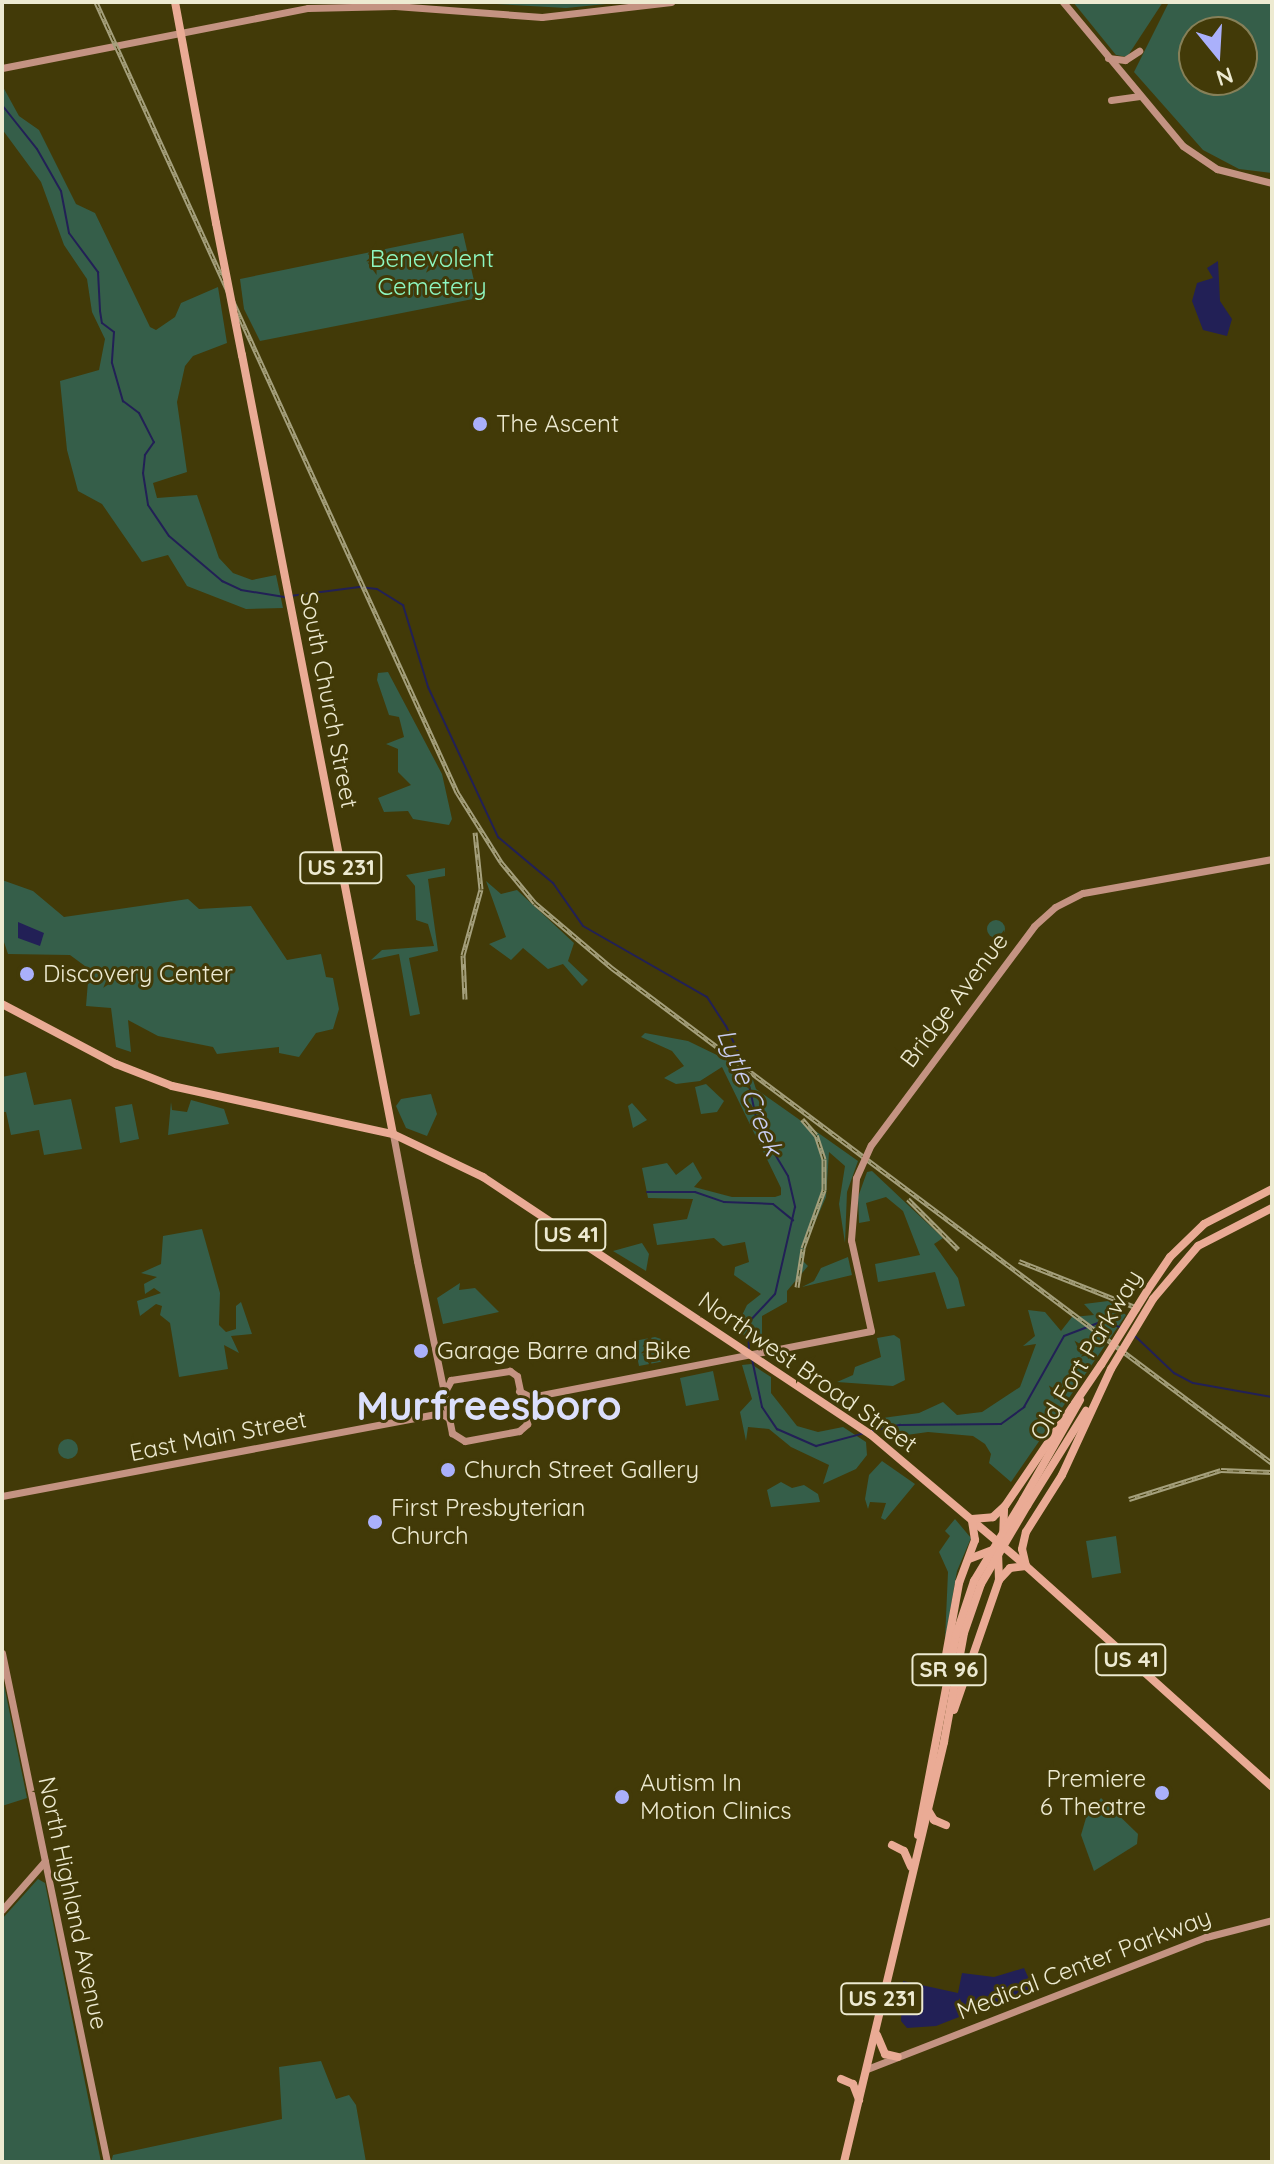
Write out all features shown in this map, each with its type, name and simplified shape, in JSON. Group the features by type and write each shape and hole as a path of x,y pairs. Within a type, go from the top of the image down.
{"main road":[{"name":"South Church Street","path":"175,2 393,1134"},
{"name":"US 41","path":"2,1004 116,1064 172,1086 393,1134"},
{"name":"Northwest Broad Street","path":"393,1134 473,1172 743,1351 760,1356 857,1425 1026,1566 1272,1787"},
{"name":"Old Fort Parkway","path":"1025,1503 1101,1365 1170,1257 1204,1224 1272,1189"},
{"name":"Old Fort Parkway","path":"977,1583 1153,1299 1198,1246 1272,1208"},
{"path":"930,1761 959,1583 975,1536 972,1519 993,1517 1005,1506 1101,1365"},
{"path":"999,1580 1013,1567 1026,1566 1022,1544 1031,1523 1062,1475 1111,1369"},
{"path":"944,1742 999,1580 1005,1506"},
{"path":"989,1534 1002,1535 1031,1523"},
{"path":"969,1559 1002,1548"},
{"name":"SR 96","path":"919,1836 944,1742 977,1583"},
{"name":"SR 96","path":"919,1836 930,1761 956,1635 977,1583"},
{"path":"928,1810 934,1820 946,1825"},
{"name":"US 231","path":"844,2162 919,1836"},
{"path":"892,1845 904,1851 911,1868"},
{"path":"876,2029 882,2050 898,2057"},
{"path":"841,2079 853,2084 860,2100"}],"street":[{"path":"2,68 253,15 355,5 542,17 671,2"},
{"path":"1063,2 1107,58 1199,159 1232,175 1272,183"},
{"path":"1107,58 1125,60 1139,51"},
{"path":"1111,100 1140,96"},
{"name":"Bridge Avenue","path":"760,1356 871,1331 850,1230 856,1178 871,1145 1034,926 1055,907 1083,893 1272,859"},
{"name":"South Church Street","path":"393,1134 446,1405"},
{"path":"521,1399 743,1351"},
{"path":"444,1393 451,1380 502,1370 517,1376 527,1424 519,1431 465,1441 452,1433 446,1405"},
{"path":"446,1405 441,1413 450,1419"},
{"name":"East Main Street","path":"2,1496 441,1413"},
{"name":"North Highland Avenue","path":"2,1653 107,2162"},
{"path":"2,1910 45,1861"},
{"name":"Medical Center Parkway","path":"867,2069 1206,1937 1272,1920"}],"green space":[{"path":"459,2 627,2 566,8"},
{"path":"1073,2 1163,2 1127,57 1116,55"},
{"path":"1169,2 1272,2 1272,173 1239,169 1203,150 1134,72"},
{"path":"2,85 19,116 39,130 76,204 95,213 150,327 156,330 175,317 181,303 218,287 227,343 193,356 185,366 177,402 187,472 153,483 157,498 197,495 219,558 233,573 252,580 276,575 283,608 246,609 187,586 168,555 142,562 102,504 78,491 67,450 60,381 99,370 105,339 92,312 87,279 64,245 41,182 2,129"},
{"name":"Benevolent Cemetery","path":"463,233 478,298 260,341 244,309 240,279"},
{"path":"388,672 442,774 452,819 449,825 413,819 408,811 384,812 378,798 411,785 398,772 398,749 386,744 404,737 399,717 389,715 377,680 378,673"},
{"path":"445,868 445,876 428,879 438,951 409,958 420,1014 410,1016 399,954 371,960 382,950 434,946 428,924 416,920 415,886 406,875"},
{"path":"2,880 33,891 64,917 188,899 199,909 251,906 287,960 321,954 326,977 333,978 339,1009 333,1029 316,1033 299,1057 279,1053 279,1047 217,1054 213,1047 158,1036 128,1020 131,1052 116,1047 111,1008 86,1006 89,969 70,955 8,954 2,936"},
{"path":"486,881 501,894 517,890 574,943 568,961 588,980 582,986 563,964 548,969 523,948 511,960 489,944 506,937"},
{"path":"996,920 1005,929 996,938 987,929"},
{"path":"645,1033 688,1041 723,1058 753,1080 756,1089 858,1161 847,1192 845,1243 839,1204 845,1166 829,1152 826,1197 805,1245 803,1261 808,1266 787,1291 787,1302 762,1316 762,1339 757,1342 735,1330 747,1305 761,1294 734,1275 735,1267 749,1262 745,1242 723,1246 714,1238 657,1245 653,1224 687,1219 693,1199 648,1198 642,1168 667,1163 676,1175 693,1162 702,1178 694,1187 732,1197 775,1197 781,1195 781,1188 722,1067 700,1081 676,1084 664,1078 684,1066 672,1051 641,1037"},
{"path":"26,1072 34,1105 71,1099 82,1149 44,1155 39,1130 11,1135 6,1112 2,1112 2,1077"},
{"path":"706,1084 724,1101 717,1112 701,1114 695,1087"},
{"path":"431,1094 437,1114 427,1136 406,1128 396,1106 401,1099"},
{"path":"191,1100 224,1109 229,1124 168,1135 171,1102 172,1110 187,1112"},
{"path":"632,1103 647,1120 633,1128 628,1106"},
{"path":"132,1104 139,1139 120,1143 115,1107"},
{"path":"872,1171 943,1238 934,1244 958,1278 965,1306 947,1309 935,1272 878,1282 875,1264 920,1255 903,1211 886,1197 866,1203 870,1221 859,1223 858,1197 867,1172"},
{"path":"202,1229 220,1293 219,1325 226,1332 236,1329 236,1306 241,1302 252,1334 231,1336 239,1353 224,1345 228,1369 179,1377 170,1323 160,1315 162,1306 156,1304 140,1316 137,1301 161,1293 154,1288 145,1294 144,1284 157,1277 141,1273 161,1264 163,1236"},
{"path":"642,1243 649,1254 646,1271 613,1251"},
{"path":"848,1257 852,1275 802,1287 814,1281 821,1268"},
{"path":"460,1283 459,1290 475,1288 499,1312 443,1324 437,1298"},
{"path":"1108,1301 1126,1315 1011,1482 989,1463 991,1454 985,1444 973,1436 928,1432 892,1437 868,1420 919,1413 943,1402 957,1415 982,1412 1020,1387 1036,1344 1023,1346 1035,1336 1028,1310 1045,1312 1061,1331 1072,1317 1094,1315 1084,1304"},
{"path":"894,1335 900,1339 905,1380 893,1386 837,1382 853,1375 855,1367 881,1357 877,1338"},
{"path":"655,1337 661,1339 665,1361 639,1366 634,1341"},
{"path":"751,1364 771,1377 771,1393 797,1426 818,1432 843,1427 866,1442 867,1455 856,1469 823,1484 829,1465 791,1447 769,1429 748,1427 746,1441 740,1412 752,1399 742,1365"},
{"path":"713,1371 719,1400 686,1406 680,1378"},
{"path":"68,1439 75,1442 78,1449 75,1456 68,1459 61,1456 58,1449 61,1442"},
{"path":"882,1461 915,1484 885,1520 881,1518 886,1503 870,1502 868,1509 865,1499 869,1475"},
{"path":"781,1482 792,1488 804,1485 818,1494 820,1502 771,1507 767,1490"},
{"path":"955,1519 971,1538 957,1571 945,1640 948,1572 939,1552 950,1536 945,1531"},
{"path":"1116,1536 1121,1573 1092,1578 1086,1541"},
{"path":"2,1675 27,1798 2,1806"},
{"path":"1101,1798 1138,1834 1137,1844 1094,1871 1081,1835 1086,1818"},
{"path":"38,1879 45,1883 101,2162 2,2162 2,1919"},
{"path":"321,2061 336,2099 349,2095 356,2105 366,2162 111,2162 113,2155 282,2119 279,2067"}],"shaded area":[{"path":"1218,261 1220,301 1232,319 1227,336 1203,330 1192,301 1197,283 1213,278 1207,268"},
{"path":"18,922 44,933 40,946 18,938"},
{"path":"1024,1968 1033,1988 936,2026 907,2028 901,2021 903,1981 958,1993 962,1973 994,1977"}],"waterway":[{"name":"Lytle Creek","path":"2,105 37,149 61,191 69,233 98,272 102,323 114,332 112,363 123,401 139,413 154,442 145,455 143,473 148,505 169,536 222,581 241,590 284,597"},
{"name":"Lytle Creek","path":"290,596 359,587 377,589 403,605 428,687 498,837 553,883 583,926 707,997 726,1026 745,1067 758,1126 788,1176 795,1207 775,1294 748,1323 749,1349"},
{"path":"647,1192 695,1192 724,1202 773,1204 793,1220"},
{"name":"Lytle Creek","path":"871,1431 900,1425 1001,1424 1024,1407 1064,1336 1103,1321 1122,1328"},
{"name":"Lytle Creek","path":"1135,1336 1174,1373 1193,1383 1272,1397"},
{"name":"Lytle Creek","path":"752,1359 762,1407 777,1429 816,1446 865,1433"}],"railway":[{"path":"96,2 457,792 501,862 535,903 612,968 1272,1463"},
{"path":"465,999 463,955 481,889 475,832"},
{"path":"797,1287 803,1248 824,1190 824,1159 816,1135 802,1119"},
{"path":"908,1199 958,1249"},
{"path":"1019,1261 1140,1309"},
{"path":"1129,1499 1221,1470 1272,1472"}],"place":[{"name":"The Ascent","path":"480,424"},
{"name":"Discovery Center","path":"27,974"},
{"name":"Garage Barre and Bike","path":"421,1351"},
{"name":"Church Street Gallery","path":"448,1470"},
{"name":"First Presbyterian Church","path":"375,1522"},
{"name":"Premiere 6 Theatre","path":"1162,1793"},
{"name":"Autism In Motion Clinics","path":"622,1797"}],"district":[{"name":"Murfreesboro","path":"489,1405"}]}
